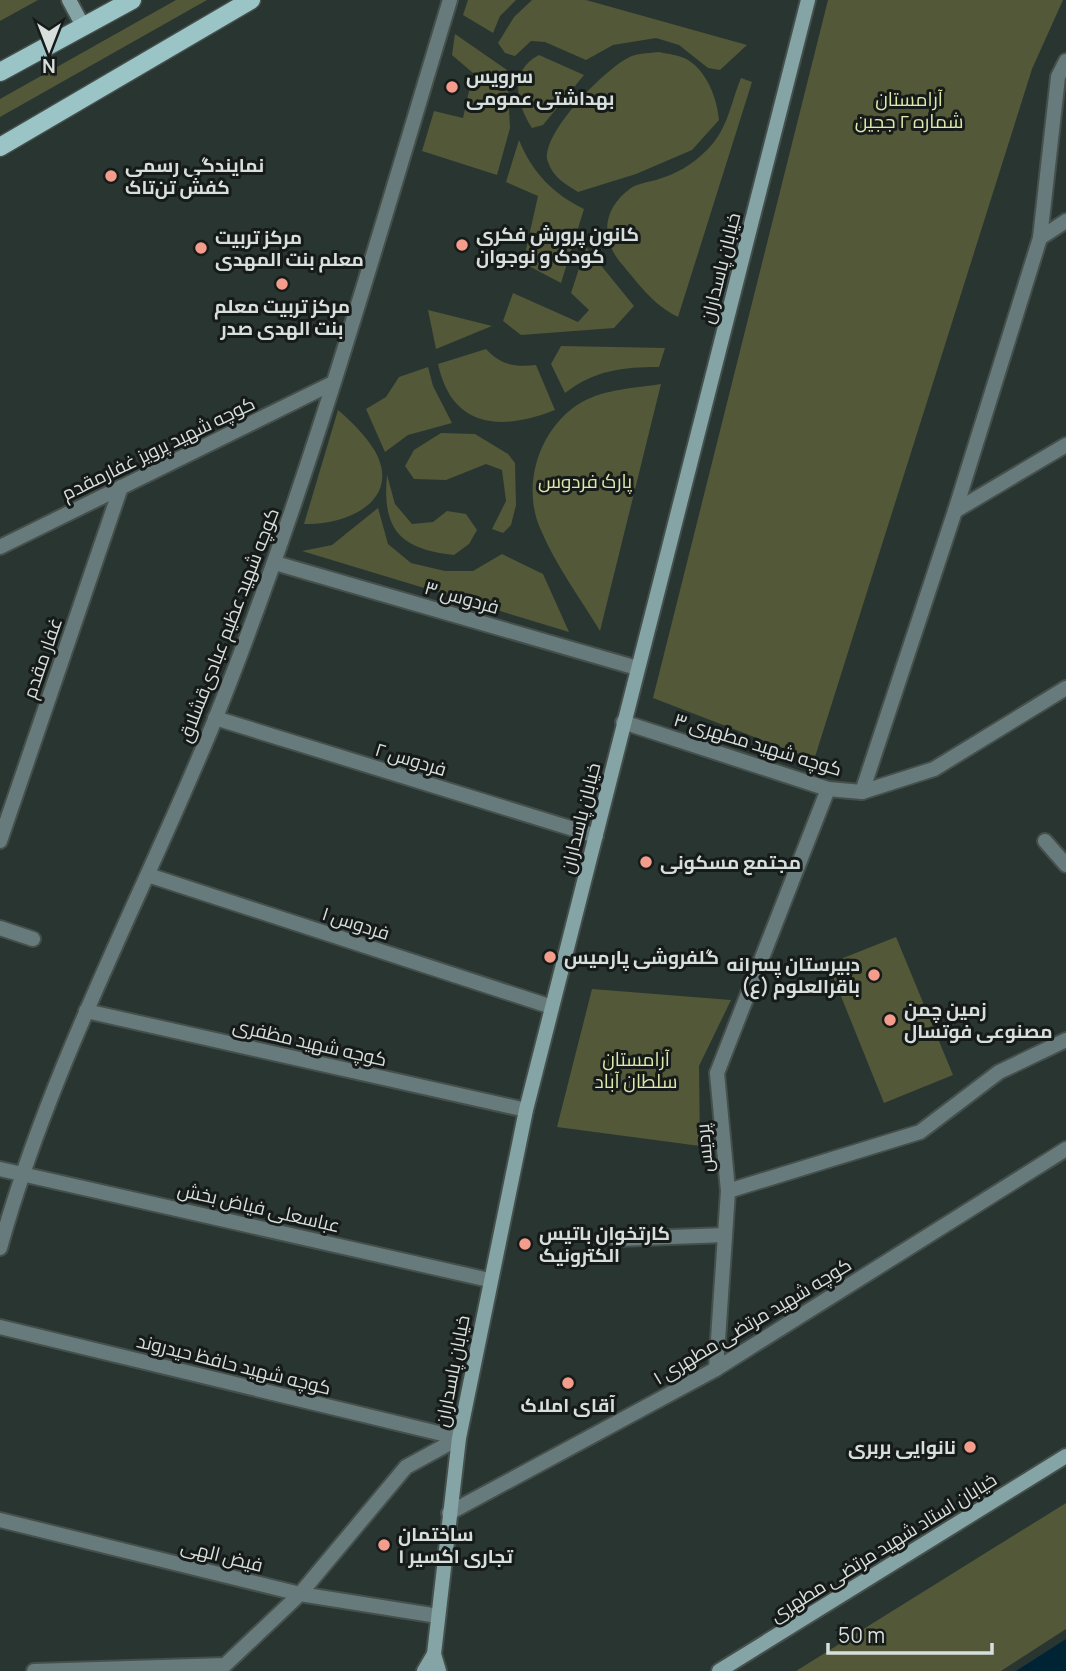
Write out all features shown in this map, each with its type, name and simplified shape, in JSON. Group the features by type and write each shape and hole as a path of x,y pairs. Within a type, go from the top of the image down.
{"main road":[{"path":"69,0 83,26"},
{"path":"0,72 132,0"},
{"path":"0,147 251,0"},
{"name":"خیابان پاسداران","path":"434,1654 458,1438 526,1110 808,0"},
{"name":"خیابان استاد شهید مرتضی مطهری","path":"719,1671 1066,1456"},
{"path":"424,1671 434,1654"},
{"path":"434,1654 439,1671"}],"street":[{"name":"کوچه شهید عظیم عبادی‌قشلاق","path":"0,1248 21,1172 86,1011 215,718 275,563 450,0"},
{"path":"862,792 955,511 1040,238 1066,61"},
{"path":"1040,238 1066,221"},
{"name":"کوچه شهید پرویز غفارمقدم","path":"0,547 332,383"},
{"path":"955,511 1066,445"},
{"name":"غفار مقدم","path":"0,841 121,487"},
{"name":"فردوس ۳","path":"275,563 638,668"},
{"name":"کوچه شهید مطهری ۳","path":"623,722 828,789 862,792 934,769 1066,688"},
{"name":"فردوس ۲","path":"215,718 596,836"},
{"name":"پردیس","path":"828,789 717,1073 727,1191 920,1132 999,1072 1066,1040"},
{"path":"1045,841 1066,865"},
{"name":"فردوس ۱","path":"148,875 552,1006"},
{"path":"0,928 33,939"},
{"name":"کوچه شهید مظفری","path":"86,1011 526,1110"},
{"name":"کوچه شهید مرتضی مطهری ۱","path":"449,1513 716,1369 1066,1149"},
{"name":"عباسعلی فیاض بخش","path":"0,1168 489,1280"},
{"path":"716,1369 727,1191"},
{"path":"616,1239 725,1235"},
{"name":"کوچه شهید حافظ حیدروند","path":"0,1327 458,1438"},
{"path":"34,1671 225,1665 300,1594 406,1467 458,1438"},
{"name":"فیض الهی","path":"0,1520 300,1594 438,1616"}],"green space":[{"path":"0,0 38,0 0,21"},
{"path":"176,0 207,0 0,117 0,99"},
{"path":"468,0 516,0 500,16 493,33 463,15"},
{"path":"532,0 586,0 747,45 720,70 708,68 679,45 656,38 613,45 586,60 545,42 531,41 515,56 505,53 498,43 514,17"},
{"name":"آرامستان شماره ۲ ججین","path":"828,0 1063,0 1032,69 814,760 653,698"},
{"path":"455,34 507,70 510,128 497,175 422,151 434,111 463,118 473,73 452,55"},
{"path":"659,52 685,58 701,71 716,103 719,120 692,150 636,174 578,192 560,180 548,162 548,150 564,119 592,87 621,62 632,56"},
{"path":"539,55 584,75 543,125 532,128 522,109 518,88 523,69"},
{"path":"741,78 752,82 678,317 646,293 620,262 609,243 607,233 610,214 615,204 631,188 677,172 707,150 720,134"},
{"path":"519,140 530,162 545,181 584,209 561,283 523,263 538,196 506,182"},
{"path":"586,247 634,306 614,328 521,335 503,321 513,293 578,322 589,310 571,293"},
{"path":"428,310 492,326 436,349"},
{"path":"561,346 665,348 659,367 610,371 587,379 565,393 551,364"},
{"name":"پارک فردوس","path":"486,349 508,364 536,365 555,410 516,421 498,422 467,413 455,402 445,386 438,364"},
{"path":"428,367 433,386 452,423 408,435 385,452 366,409 386,397 399,377"},
{"name":"پارک فردوس","path":"661,384 600,631 560,568 540,528 533,493 538,457 555,426 567,412 582,402 611,392"},
{"path":"338,410 358,429 375,451 382,469 381,484 375,497 351,515 336,521 304,524"},
{"name":"پارک فردوس","path":"441,433 475,434 508,454 515,463 516,505 511,525 503,533 492,529 506,501 502,470 486,464 446,480 414,479 405,466 414,450"},
{"path":"387,475 395,504 412,524 433,522 447,511 466,514 477,530 469,544 454,555 420,548 407,541 391,522 386,494"},
{"path":"378,508 388,544 411,563 445,571 473,571 502,554 543,574 569,632 302,551 332,545"},
{"name":"زمین چمن مصنوعی فوتسال","path":"896,937 953,1075 884,1103 828,964"},
{"name":"آرامستان سلطان آباد","path":"592,989 731,1000 699,1066 700,1146 557,1127"},
{"path":"1066,1503 1066,1629 1001,1671 796,1671"}],"water":[{"path":"1066,1639 1066,1671 1016,1671"}],"place":[{"name":"سرویس بهداشتی عمومی","path":"452,87"},
{"name":"نمایندگی رسمی کفش تن‌تاک","path":"111,176"},
{"name":"کانون پرورش فکری کودک و نوجوان","path":"462,245"},
{"name":"مرکز تربیت معلم بنت المهدی","path":"201,248"},
{"name":"مرکز تربیت معلم بنت الهدی صدر","path":"282,284"},
{"name":"مجتمع مسکونی","path":"646,862"},
{"name":"گلفروشی پارمیس","path":"550,957"},
{"name":"دبیرستان پسرانه باقرالعلوم (ع)","path":"874,975"},
{"name":"زمین چمن مصنوعی فوتسال","path":"890,1020"},
{"name":"کارتخوان باتیس الکترونیک","path":"525,1244"},
{"name":"آقای املاک","path":"568,1383"},
{"name":"نانوایی بربری","path":"970,1447"},
{"name":"ساختمان تجاری اکسیر ۱","path":"384,1545"}]}
